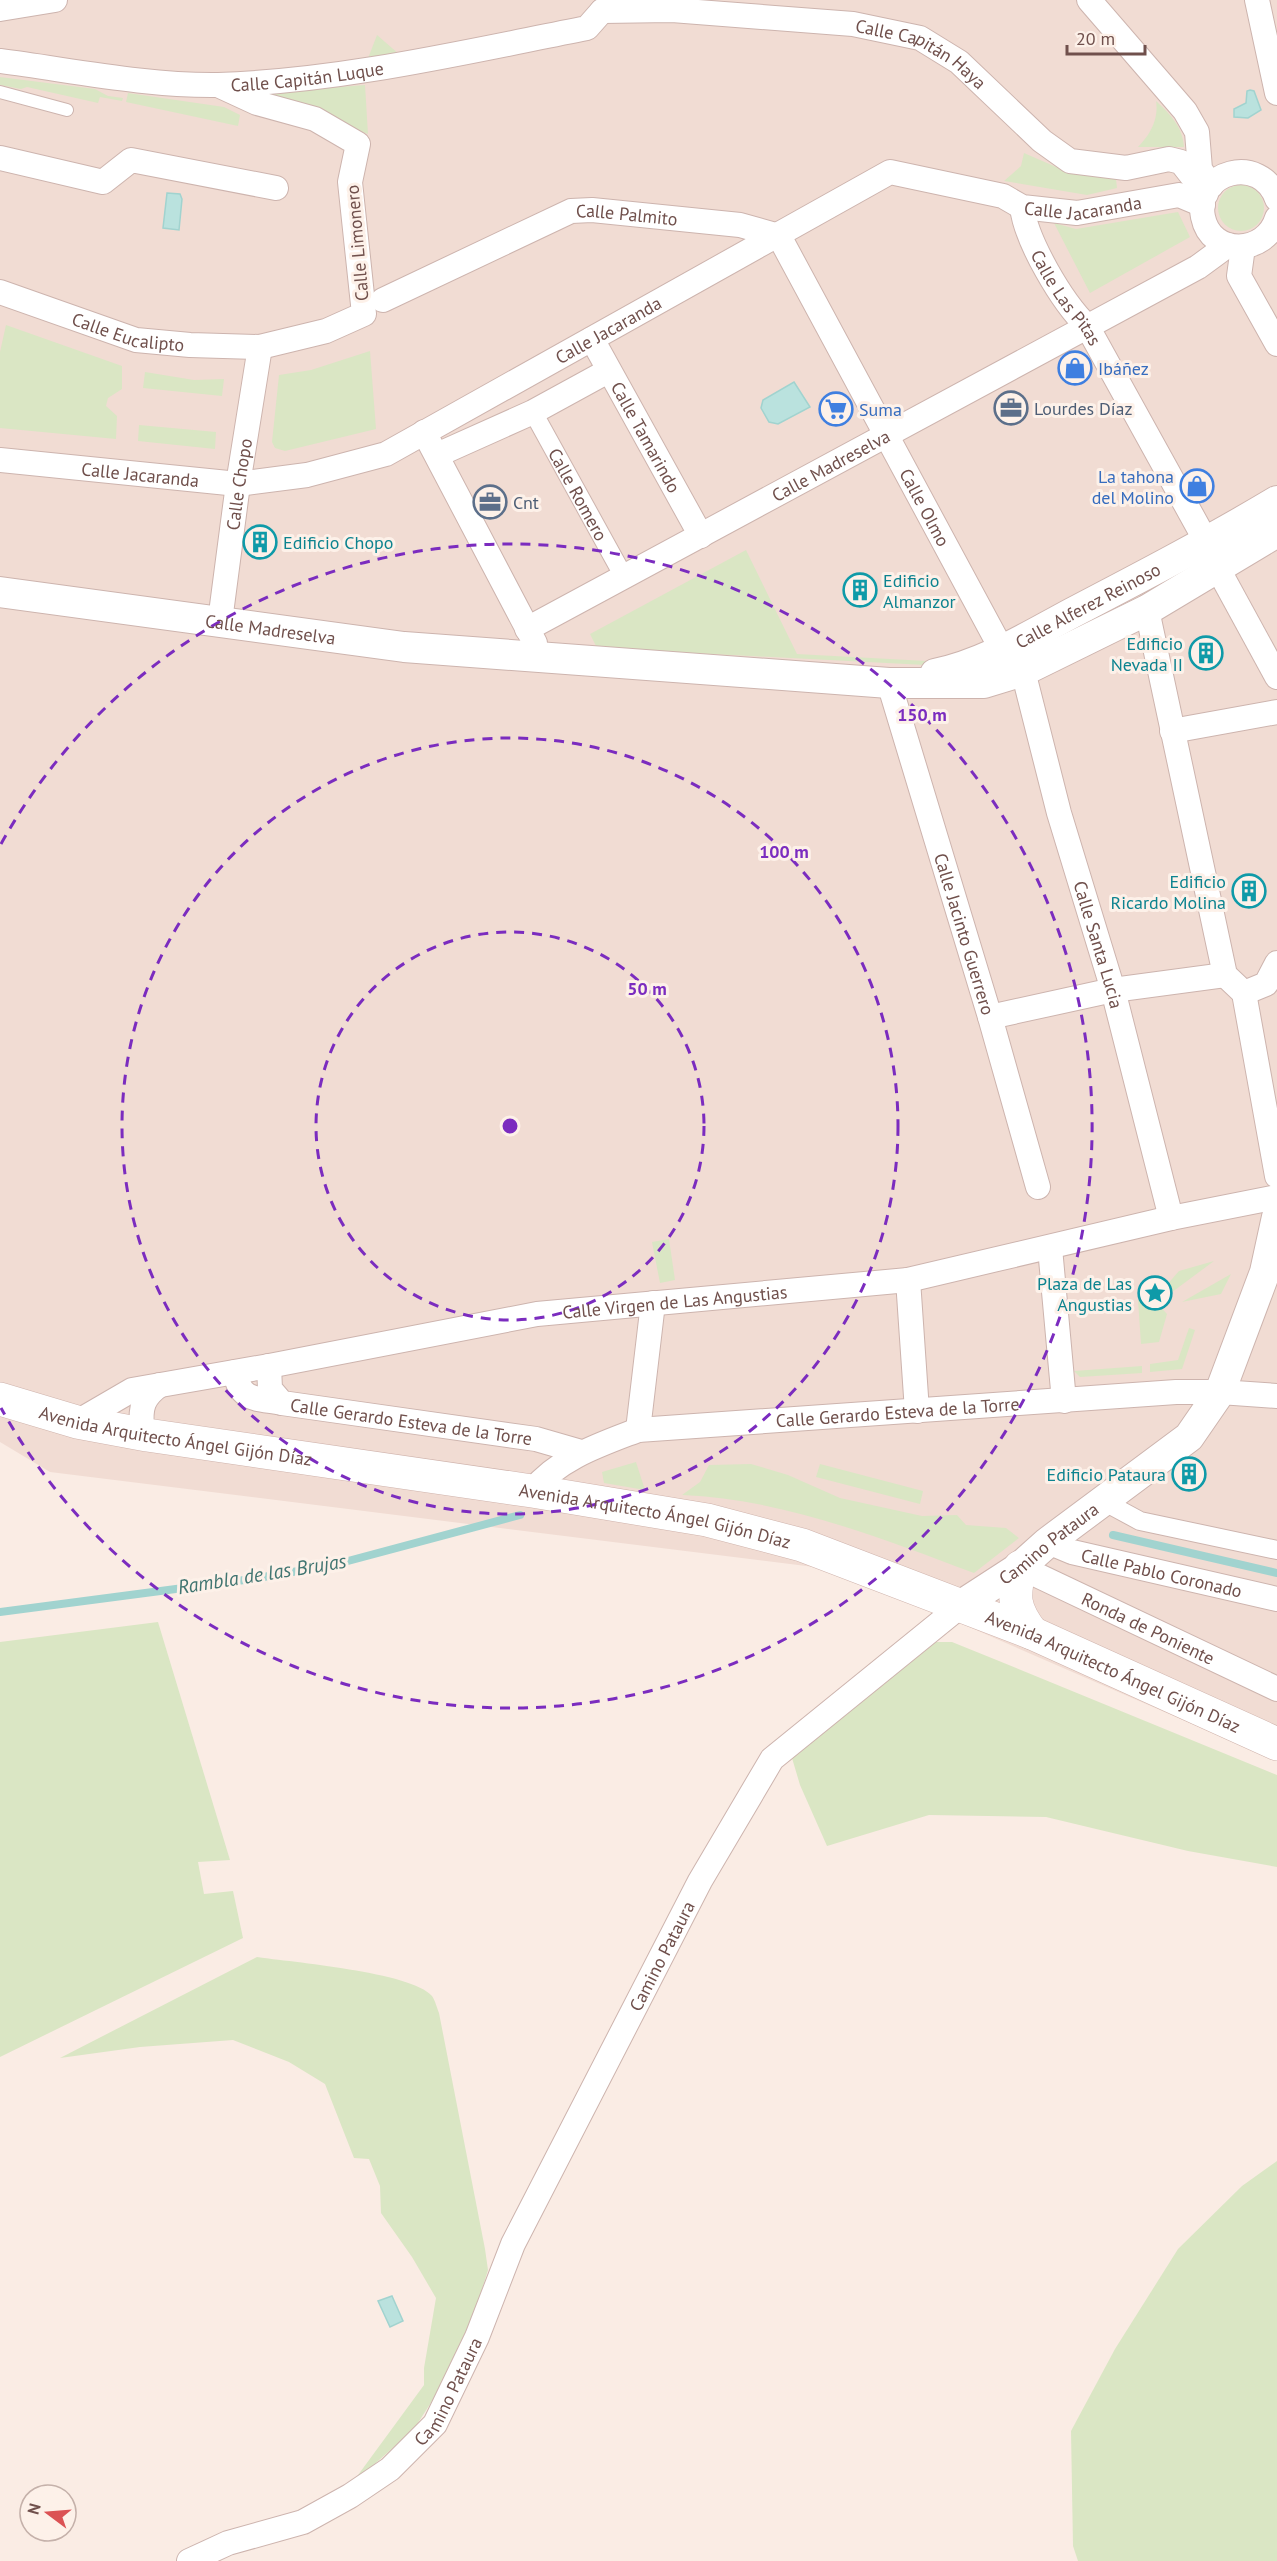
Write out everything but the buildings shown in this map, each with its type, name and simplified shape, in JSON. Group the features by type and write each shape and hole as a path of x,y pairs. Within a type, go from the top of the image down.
{"main road":[{"name":"Avenida Arquitecto Ángel Gijón Díaz","path":"6,1405 151,1436 532,1491 707,1520 791,1542 963,1604 1277,1744"},
{"path":"1020,1567 1015,1602 1020,1617 1032,1633"}],"street":[{"path":"0,9 56,0"},
{"path":"1089,0 1185,111 1197,132 1200,169 1207,195 1203,217 1208,229 1216,239 1235,246 1239,276 1277,345"},
{"path":"1257,0 1277,93"},
{"name":"Calle Capitán Haya","path":"598,5 854,24 920,38 959,62 1042,141 1070,161 1126,168 1168,159 1181,162 1207,195"},
{"name":"Calle Capitán Luque","path":"0,61 168,82 218,85 364,71 576,31 587,28 598,5"},
{"name":"Calle Limonero","path":"218,85 256,103 315,119 358,144 350,182 364,314 326,331 260,346"},
{"path":"0,158 103,182 131,160 276,188"},
{"path":"1207,195 1232,172 1244,171 1256,174 1276,192"},
{"name":"Calle Jacaranda","path":"0,460 238,484 308,475 386,454 890,172 1003,196 1022,207 1077,213 1179,195 1207,195"},
{"name":"Calle Las Pitas","path":"1022,207 1024,226 1071,310 1087,326 1277,677"},
{"name":"Calle Palmito","path":"383,300 571,211 592,210 740,225 779,236"},
{"name":"Calle Madreselva","path":"527,629 886,437 1235,246 1262,241 1276,222"},
{"name":"Calle Olmo","path":"779,236 1002,650"},
{"name":"Calle Eucalipto","path":"0,292 136,340 190,345 260,346"},
{"name":"Calle Tamarindo","path":"592,339 701,536"},
{"name":"Calle Chopo","path":"220,621 238,484 260,346"},
{"name":"Calle Jacaranda","path":"436,455 533,412 608,371"},
{"name":"Calle Romero","path":"533,412 624,577"},
{"path":"424,432 543,659"},
{"name":"Calle Alferez Reinoso","path":"543,659 889,683 984,683 1023,671 1147,610 1277,501"},
{"name":"Calle Alferez Reinoso","path":"889,683 954,670 1212,555 1277,532"},
{"name":"Calle Madreselva","path":"0,592 404,647 543,659"},
{"path":"1147,610 1225,975"},
{"name":"Calle Santa Lucia","path":"1023,671 1059,813 1113,990 1171,1218"},
{"name":"Calle Jacinto Guerrero","path":"889,683 990,1017 1038,1187"},
{"path":"1172,731 1277,711"},
{"path":"990,1017 1113,990 1225,975 1266,981 1277,1176"},
{"name":"Calle Virgen de Las Angustias","path":"77,1422 132,1390 537,1314 908,1280 1171,1218 1277,1197"},
{"name":"Camino Pataura","path":"189,2561 228,2543 303,2522 350,2496 390,2469 435,2424 477,2337 513,2244 700,1881 771,1759 963,1604 1020,1567 1048,1542 1189,1437 1220,1392 1271,1273 1277,1217"},
{"path":"1050,1248 1064,1401"},
{"path":"908,1280 917,1411"},
{"path":"638,1430 652,1303"},
{"name":"Calle Gerardo Esteva de la Torre","path":"269,1366 270,1389 282,1403 536,1439 581,1452"},
{"path":"235,1372 237,1386 248,1397 282,1403"},
{"path":"151,1436 142,1428 140,1414 147,1395 160,1385"},
{"name":"Calle Gerardo Esteva de la Torre","path":"532,1491 544,1476 581,1452 638,1430 1176,1392 1277,1396"},
{"path":"1103,1501 1140,1521 1277,1550"},
{"name":"Calle Pablo Coronado","path":"1048,1542 1072,1551 1277,1599"},
{"name":"Ronda de Poniente","path":"1020,1567 1277,1689"}],"lane":[{"path":"0,92 67,110"}],"shaded area":[{"path":"0,0 1277,0 1277,1761 838,1570 50,1472 0,1442"}],"green space":[{"path":"377,35 400,55 367,61"},
{"path":"0,77 95,89 108,96 123,98 122,101 100,97 98,103 27,87 21,89 0,85"},
{"path":"365,85 368,134 261,93"},
{"path":"128,93 224,107 240,115 238,126 126,102"},
{"path":"1156,101 1178,127 1184,147 1138,147 1153,126 1157,108"},
{"path":"1024,153 1070,173 1116,179 1117,188 1087,195 1004,181 1021,166"},
{"path":"1241,185 1257,192 1264,208 1257,224 1241,231 1225,224 1218,208 1225,192"},
{"path":"1178,212 1190,237 1090,293 1054,223 1076,229"},
{"path":"6,325 122,366 122,389 108,398 106,406 117,416 116,439 0,428 0,352"},
{"path":"370,351 376,429 285,451 275,448 272,442 279,375 311,370"},
{"path":"145,372 194,380 224,379 222,396 143,388"},
{"path":"139,425 216,432 215,449 138,441"},
{"path":"746,550 797,654 945,662 944,666 597,648 590,634"},
{"path":"669,1239 675,1280 660,1283 652,1242"},
{"path":"1214,1261 1164,1298 1159,1294 1179,1271"},
{"path":"1231,1274 1221,1294 1182,1302"},
{"path":"1152,1298 1167,1314 1159,1342 1141,1344 1138,1300"},
{"path":"1189,1328 1195,1330 1182,1369 1150,1372 1150,1364 1178,1360"},
{"path":"1142,1366 1142,1373 1080,1377 1074,1371"},
{"path":"636,1462 645,1490 604,1483 602,1472"},
{"path":"751,1464 788,1475 840,1498 922,1516 957,1515 966,1525 1006,1528 1019,1538 974,1573 867,1534 794,1512 720,1498 682,1495 700,1482 709,1465"},
{"path":"820,1464 923,1491 920,1504 816,1477"},
{"path":"158,1622 230,1860 198,1862 204,1894 233,1891 243,1938 0,2057 0,1642"},
{"path":"936,1642 952,1642 1277,1775 1277,1867 1188,1851 1046,1817 929,1815 827,1846 800,1785 792,1758"},
{"path":"257,1957 377,1974 401,1980 432,1996 439,2013 485,2249 488,2270 471,2325 445,2381 414,2429 350,2486 424,2385 424,2368 436,2298 412,2257 381,2213 380,2186 369,2159 354,2158 325,2084 289,2062 233,2040 140,2047 60,2058"},
{"path":"1277,2161 1277,2561 1078,2561 1073,2546 1071,2431 1115,2349 1178,2249 1242,2186"}],"water":[{"path":"1247,91 1254,91 1261,110 1248,118 1234,117 1234,109 1246,103"},
{"path":"167,193 180,194 182,199 179,230 163,228"},
{"path":"794,382 810,407 778,424 769,422 761,408 763,400"},
{"path":"392,2296 403,2321 390,2327 378,2301"}],"waterway":[{"name":"Rambla de las Brujas","path":"0,1612 252,1579 333,1565 520,1515"},
{"name":"Rambla de las Brujas","path":"1113,1535 1277,1573"}],"place":[{"name":"Ibáñez","path":"1075,368"},
{"name":"Lourdes Díaz","path":"1011,408"},
{"name":"Suma","path":"836,409"},
{"name":"La tahona del Molino","path":"1197,486"},
{"name":"Cnt","path":"490,502"},
{"name":"Edificio Chopo","path":"260,542"},
{"name":"Edificio Almanzor","path":"860,590"},
{"name":"Edificio Nevada II","path":"1206,653"},
{"name":"Edificio Ricardo Molina","path":"1249,891"},
{"name":"Plaza de Las Angustias","path":"1155,1293"},
{"name":"Edificio Pataura","path":"1189,1474"}]}
